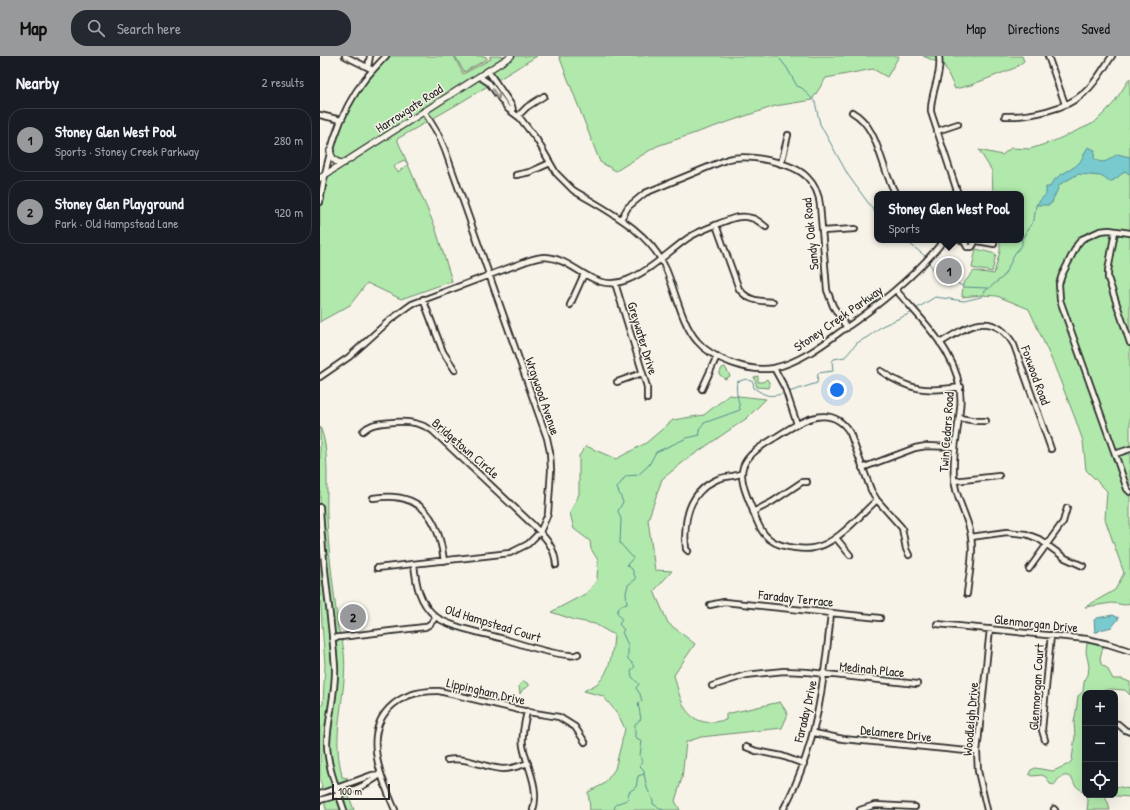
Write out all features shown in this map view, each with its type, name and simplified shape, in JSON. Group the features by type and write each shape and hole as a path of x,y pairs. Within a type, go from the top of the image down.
{"main road":[{"name":"Harrowgate Road","path":"322,177 511,56"},
{"path":"330,151 334,161 344,163"}],"street":[{"path":"345,56 371,69"},
{"path":"370,56 371,69"},
{"path":"320,199 322,177 341,120 371,69 386,56"},
{"path":"939,56 939,70 933,92 931,112 957,191"},
{"path":"1048,56 1065,104"},
{"path":"1005,116 1030,115 1065,104 1078,98 1093,84 1112,56"},
{"name":"Stoney Creek Parkway","path":"488,71 512,106 513,112"},
{"name":"Stoney Creek Parkway","path":"480,76 489,83 508,109 518,116 537,140 561,179 573,190 621,219 646,239 665,267 692,334 702,347 716,356 730,362 755,368 774,368 803,357 847,328 887,298 941,243"},
{"path":"518,116 527,107 544,96"},
{"name":"Wraywood Avenue","path":"377,568 511,552 528,544 540,532 546,519 549,506 551,470 550,452 539,416 445,150 438,134 424,111"},
{"path":"852,112 869,128 888,179 894,191"},
{"path":"320,115 341,120"},
{"path":"937,131 958,124"},
{"path":"781,164 788,135"},
{"name":"Sandy Oak Road","path":"621,219 628,207 645,193 728,159 746,157 781,164 802,173 816,188 819,199 827,290 833,306 847,328"},
{"path":"516,175 530,172 550,163"},
{"path":"320,377 349,357 406,308 423,299 527,261 544,257 560,261 601,282 615,283 634,276 689,237 716,225 735,218 746,217 754,219 766,227"},
{"path":"716,225 739,289 750,299 773,302"},
{"path":"822,231 855,229"},
{"path":"1130,233 1109,230 1100,231 1082,239 1077,245 1059,284 1060,300 1127,489 1130,492"},
{"path":"1115,231 1108,278 1130,343"},
{"path":"570,305 584,274"},
{"name":"Greywater Drive","path":"615,283 648,391 647,399"},
{"name":"Twin Cedars Road","path":"896,290 940,343 954,364 961,387 955,447 954,481 958,500 971,537 972,551 967,594"},
{"path":"423,299 444,352 455,370"},
{"name":"Foxwood Road","path":"940,343 962,329 980,323 993,326 1007,334 1014,345 1051,449"},
{"path":"702,389 716,356"},
{"path":"774,368 785,388 797,424"},
{"path":"881,371 899,383 913,388 930,390 961,387"},
{"path":"617,382 642,373"},
{"path":"877,500 828,544 803,549 781,546 769,539 762,532 753,512 743,482 742,472 744,464 752,454 797,424 820,417 830,417 838,420 846,426 850,433 871,490 877,500 902,528 906,549 909,555"},
{"path":"959,418 986,421"},
{"name":"Bridgetown Circle","path":"362,431 369,425 401,421 415,422 435,432 549,541 556,565"},
{"path":"862,468 915,448 926,446 955,447"},
{"path":"1115,454 1130,449"},
{"path":"688,551 686,549 685,528 687,514 693,500 700,491 710,483 722,478 735,476 742,472"},
{"path":"954,481 999,476"},
{"path":"753,512 772,502 802,482 807,482"},
{"path":"373,498 389,496 399,497 412,502 425,510 433,520 440,535 444,561"},
{"path":"1029,569 1063,522 1067,508"},
{"path":"320,509 335,679 327,744 330,764 344,810"},
{"path":"971,537 1015,532 1032,536 1065,558 1083,566"},
{"path":"836,538 850,555"},
{"name":"Old Hampstead Court","path":"414,564 418,589 429,610 436,618 453,625 532,647 570,655 578,654"},
{"name":"Faraday Terrace","path":"710,606 724,602 880,618"},
{"name":"Faraday Drive","path":"783,810 804,764 814,733 825,675 831,613"},
{"path":"332,638 425,627 436,618"},
{"name":"Glenmorgan Drive","path":"937,624 1097,641 1130,652"},
{"name":"Woodleigh Drive","path":"987,810 978,771 977,752 990,629"},
{"name":"Glenmorgan Court","path":"1045,740 1042,730 1051,635"},
{"name":"Medinah Place","path":"712,686 746,675 774,671 795,671 918,684"},
{"name":"Lippingham Drive","path":"394,810 381,774 375,741 378,726 384,712 405,697 426,691 439,691 527,712 552,715 564,720 574,727 585,742"},
{"path":"527,712 522,740 536,790 533,810"},
{"path":"1118,724 1130,732"},
{"name":"Delamere Drive","path":"814,733 842,739 977,752"},
{"path":"746,747 756,752 782,756 804,764"},
{"path":"448,760 456,758 503,769 528,763"},
{"path":"320,794 372,775 381,774"},
{"path":"320,800 373,781 381,774"},
{"path":"860,810 875,805 915,807"}],"shaded area":[{"path":"454,56 490,56 492,59 463,74"}],"green space":[{"path":"386,56 454,56 463,74 491,59 490,56 537,56 397,139 408,164 435,227 452,281 401,299 367,283 350,305 321,321 320,323 320,178 339,163 330,151 351,100","holes":["404,160 408,164 398,172 394,167 399,162"]},
{"path":"455,56 485,56 487,59 464,72"},
{"path":"559,56 899,56 887,77 873,69 826,78 812,100 775,106 657,146 616,171 600,162"},
{"path":"923,56 1022,56 1024,61 1015,68 971,85 955,89 944,65"},
{"path":"1130,78 1130,603 1125,605 1112,603 1085,607 1115,590 1124,573 1105,519 1107,491 1086,470 1083,441 1075,418 1054,365 1029,309 997,296 982,295 962,297 963,284 974,271 994,274 1000,251 1000,243 1024,243 1024,191 993,191 992,171 979,150 1002,155 1011,148 1030,149 1054,141 1094,123 1113,104"},
{"path":"976,249 996,254 992,272 972,268"},
{"path":"725,367 730,376 725,379 719,374 722,368"},
{"path":"758,376 758,382 763,382 767,379 770,384 769,388 757,387 754,377"},
{"path":"729,395 766,399 747,418 686,460 662,479 648,520 655,570 672,571 654,591 668,623 695,644 674,675 680,696 686,710 691,715 704,722 715,722 726,720 726,714 780,702 788,714 782,728 701,737 686,742 682,778 675,801 680,810 588,810 590,808 588,792 604,784 615,769 625,729 618,714 603,696 584,691 602,679 612,654 614,635 595,624 575,620 551,612 587,593 597,580 598,560 591,549 590,541 574,529 570,513 579,494 579,456 586,446 616,459 646,443 673,420 704,415"},
{"path":"320,427 325,446 327,470 327,515 330,557 338,628 343,643 345,673 339,719 338,753 342,777 348,778 348,780 344,783 345,785 324,793 323,790 321,790 322,786 320,782 320,707 323,704 325,665 320,595"},
{"path":"360,608 361,625 347,626 346,609"},
{"path":"1087,643 1093,643 1103,647 1100,658 1101,664 1107,668 1113,679 1122,679 1130,682 1130,695 1125,690 1083,690 1089,666 1086,652"},
{"path":"523,681 529,684 529,686 523,689 520,694 519,686"},
{"path":"1082,693 1082,790 1075,785 1070,777 1067,776 1060,778 1055,785 1050,784 1046,777 1042,775 1032,776 1029,774 1031,770 1035,768 1053,771 1069,764 1072,760 1075,736 1074,722 1078,696"},
{"path":"1118,787 1130,789 1130,797 1118,796"},
{"path":"347,791 354,810 326,810 324,799"},
{"path":"1087,798 1106,798 1110,810 1087,810"}],"water":[{"path":"1088,147 1095,150 1094,158 1100,162 1106,161 1117,154 1130,157 1130,173 1129,174 1125,171 1110,182 1101,176 1078,174 1059,185 1052,203 1049,205 1036,205 1046,194 1046,187 1050,187 1055,179 1079,163"},
{"path":"946,259 950,265 955,261 960,265 950,276 939,266"},
{"path":"1113,615 1119,618 1112,627 1095,632 1094,620"}],"waterway":[{"path":"780,59 797,86 802,88 815,102 820,124 848,175 874,211"},
{"path":"1024,236 1034,220 1036,205"},
{"path":"909,243 925,256"},
{"path":"916,309 935,297 964,301 981,297 984,292 1003,277 1015,253 1022,243"},
{"path":"928,262 932,267 933,272 941,275 947,286 951,286 952,282 964,287 988,288"},
{"path":"789,392 817,383 818,373 833,371 832,361 834,359 845,357 857,343 882,326 911,313"},
{"path":"614,810 616,804 627,800 629,792 636,787 638,776 644,774 644,770 640,766 642,762 640,755 642,741 635,737 635,724 641,719 638,703 642,701 636,688 639,684 632,677 631,671 635,666 628,659 628,645 622,632 624,630 619,624 622,620 617,612 620,606 627,604 626,593 628,585 636,579 632,569 627,565 633,558 620,543 621,519 618,511 623,502 617,488 626,476 638,475 649,465 656,452 687,438 700,435 699,429 704,423 740,410 737,382 746,379 753,382 754,388 764,394 770,396 782,394"},
{"path":"644,774 653,804 663,810"}],"place":[{"name":"Stoney Glen West Pool","path":"949,271"},
{"name":"Stoney Glen Playground","path":"353,617"}]}
